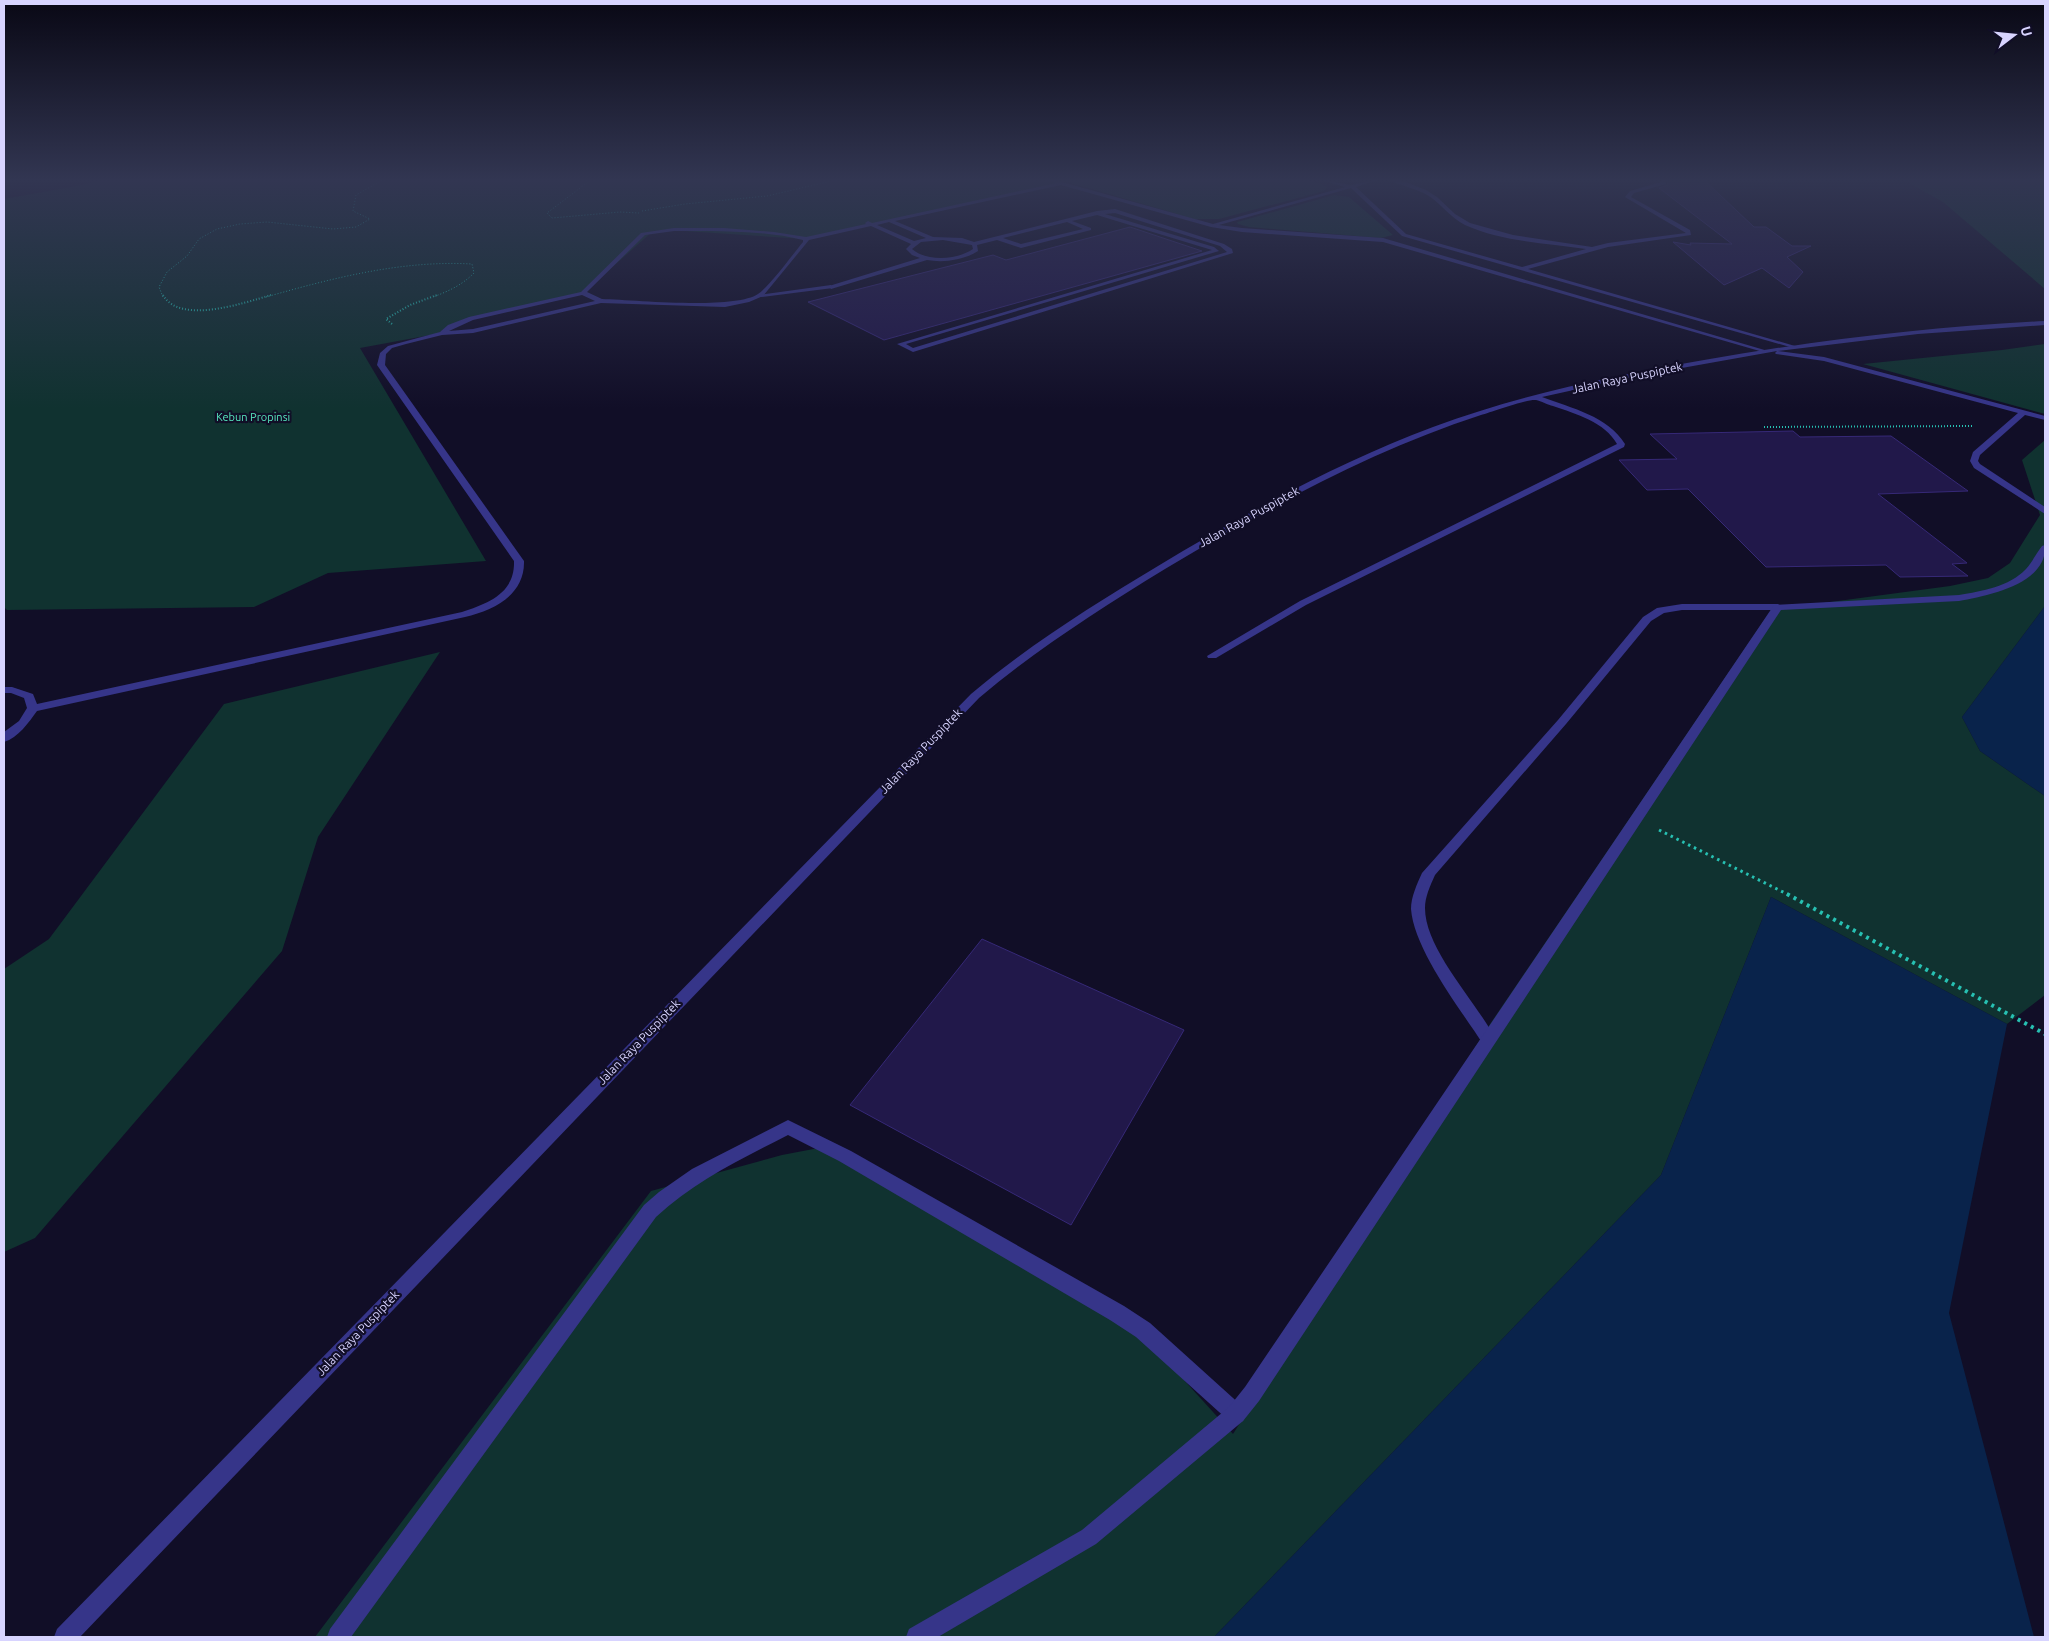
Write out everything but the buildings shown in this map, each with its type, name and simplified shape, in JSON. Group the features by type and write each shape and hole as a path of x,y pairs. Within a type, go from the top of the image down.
{"street":[{"path":"440,334 450,326 471,318 583,293 622,256"},
{"path":"761,295 794,256"},
{"path":"921,256 927,258 950,259 965,256"},
{"path":"1200,256 900,344 913,350 1225,256"},
{"path":"1437,256 1765,352 1824,359"},
{"path":"1473,256 1792,346 1824,359 2045,418"},
{"path":"1504,275 1567,256"},
{"path":"4,738 24,723 33,708 465,614 481,609 507,594 517,584 521,571 518,561 381,365 384,353 390,347 440,334 478,329 601,301 725,305 747,302 761,295 831,287 927,258"},
{"path":"1121,278 1135,283"},
{"path":"1546,288 1558,298 1594,310"},
{"path":"1079,290 1092,296"},
{"path":"583,293 601,301"},
{"path":"1042,302 1056,307"},
{"path":"994,316 1007,321"},
{"name":"Jalan Raya Puspiptek","path":"65,1637 975,696 1038,645 1184,554 1303,488 1437,429 1537,398 1660,370 1792,346 1947,329 2045,323"},
{"path":"940,332 952,338"},
{"path":"1670,332 1702,333"},
{"path":"1212,656 1303,603 1620,447 1621,444 1617,434 1600,423 1537,398"},
{"path":"2024,412 1976,454 1974,461 1977,466 2045,511"},
{"path":"1488,1040 1427,945 1418,909 1421,891 1430,873 1562,722 1647,619 1661,610 1682,607 1778,607 1959,598 1984,593 2011,584 2027,574 2045,548"},
{"path":"917,1637 1089,1537 1236,1414 1778,607"},
{"path":"4,690 12,690 28,696 33,708"},
{"path":"338,1637 650,1211 670,1191 694,1175 788,1127 845,1156 1117,1313 1143,1330 1236,1414"}],"path":[{"path":"187,256 166,272 159,287 164,301 178,309 203,310 232,305 366,273 430,264 454,262 472,264 474,273 465,284 410,305 386,319 396,327 419,328 440,334"},
{"path":"1764,428 1952,425 1986,426 2005,429"},
{"path":"1635,819 1759,879 2045,1034"}],"green space":[{"name":"Kebun Propinsi","path":"4,256 625,256 583,293 471,318 436,334 360,348 486,561 328,573 254,607 7,610 4,607"},
{"path":"2006,256 2045,256 2045,289"},
{"path":"2045,344 2045,414 1863,364 2002,350"},
{"path":"2045,440 2045,606 1962,717 1980,751 2045,796 2045,995 2007,1024 1771,897 1661,1175 1214,1637 315,1637 651,1191 782,1155 824,1147 1144,1336 1233,1434 1486,1030 1771,610 1950,586 1988,578 2010,563 2040,515 2022,460"},
{"path":"440,652 318,837 282,951 35,1238 4,1252 4,969 49,939 224,704"}],"water":[{"path":"2045,606 2045,796 1980,751 1962,717"},
{"path":"1771,897 2007,1024 1949,1313 2034,1637 1214,1637 1661,1175"}]}
